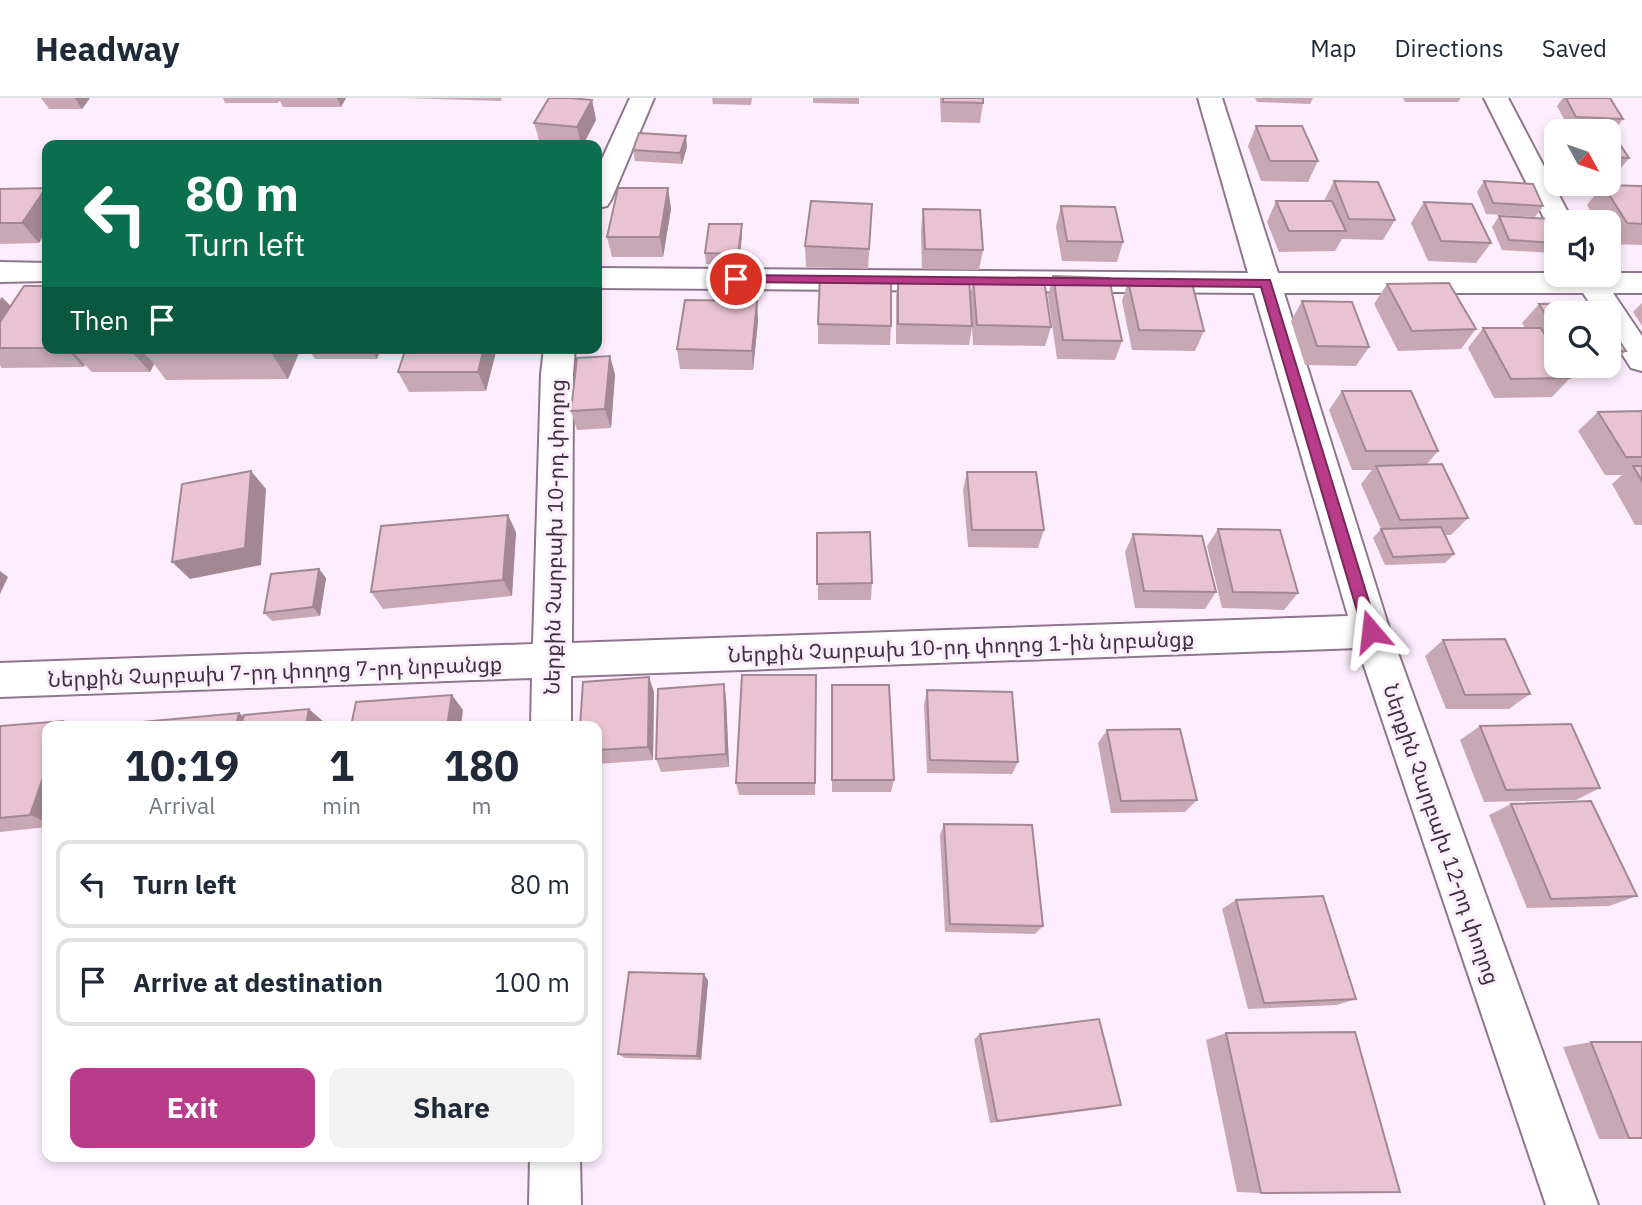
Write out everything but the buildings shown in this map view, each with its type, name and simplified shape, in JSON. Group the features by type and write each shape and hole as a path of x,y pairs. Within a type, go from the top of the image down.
{"street":[{"path":"602,189 642,98"},
{"name":"Ներքին Չարբախ 12-րդ փողոց","path":"1210,98 1371,631 1572,1205"},
{"path":"1496,98 1553,210"},
{"path":"0,272 42,272"},
{"path":"602,278 1266,283 1544,280"},
{"path":"1621,281 1642,283"},
{"path":"1593,287 1642,360"},
{"name":"Ներքին Չարբախ 10-րդ փողոց","path":"551,721 557,374 560,354"},
{"name":"Ներքին Չարբախ 10-րդ փողոց 1-ին նրբանցք","path":"551,662 1371,631"},
{"name":"Ներքին Չարբախ 7-րդ փողոց 7-րդ նրբանցք","path":"0,680 551,662"},
{"path":"555,1162 555,1205"}],"route":[{"path":"736,279 1266,283 1371,631"}]}
